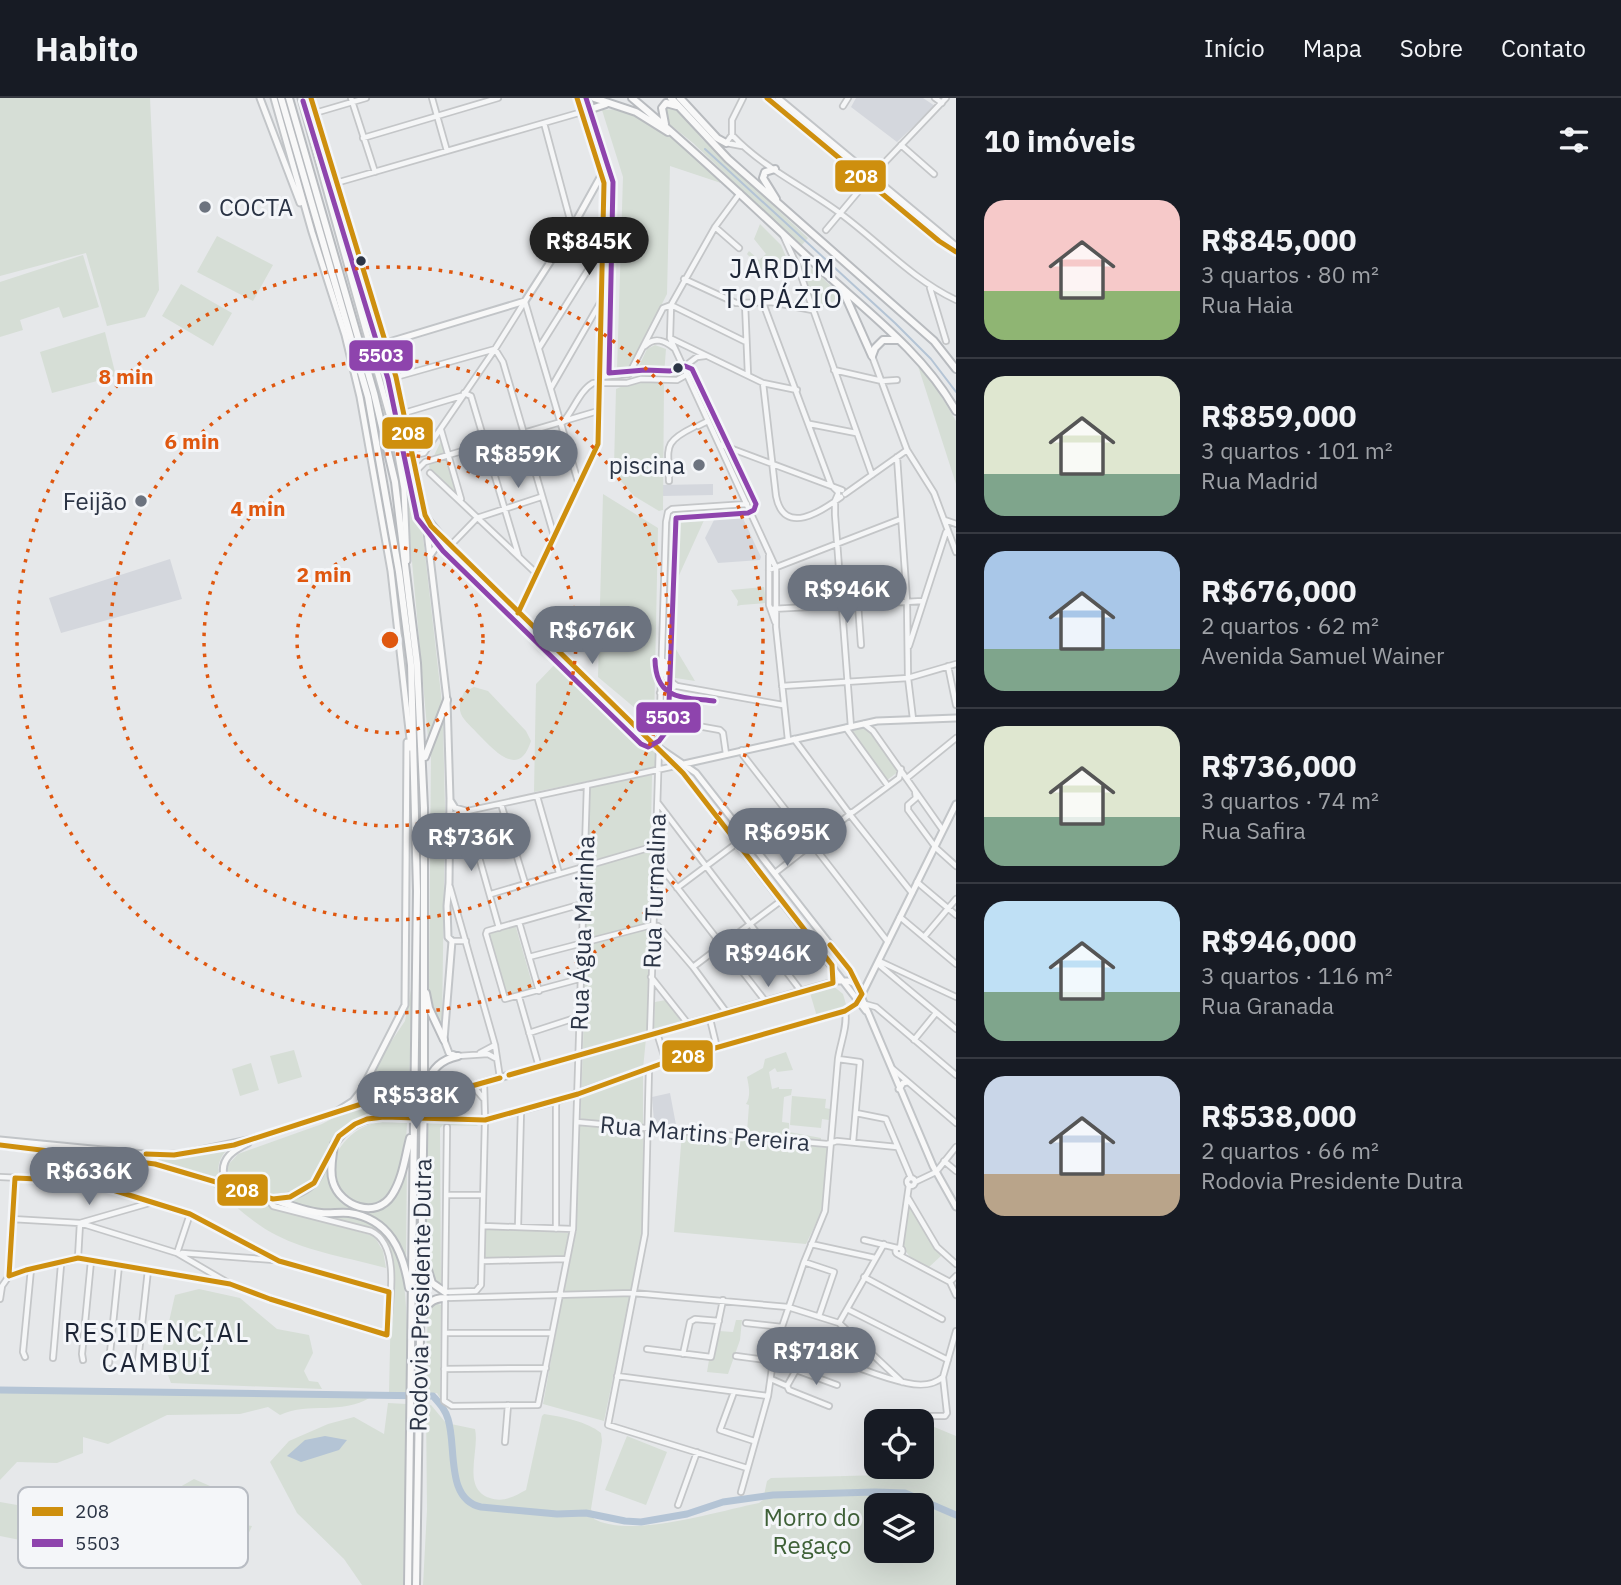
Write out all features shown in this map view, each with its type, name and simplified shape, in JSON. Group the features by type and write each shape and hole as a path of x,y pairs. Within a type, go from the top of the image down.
{"highway":[{"name":"Rodovia Presidente Dutra","path":"281,98 368,397 396,558 411,665 417,891 408,1585"},
{"name":"Rodovia Presidente Dutra","path":"289,98 374,393 395,482 417,663 423,762 424,1089 416,1585"},
{"path":"594,98 636,112 690,146"},
{"path":"632,98 690,146 898,340 932,374 956,411"},
{"path":"671,98 728,159 934,341 956,369"},
{"path":"680,98 717,138 726,143"},
{"path":"665,125 662,108 666,103 679,107"},
{"path":"582,112 606,104"},
{"path":"764,163 764,181 780,207"},
{"path":"765,172 775,169"},
{"path":"839,286 850,303 872,356"},
{"path":"872,356 883,340 898,340"},
{"path":"423,762 447,700"},
{"path":"423,984 429,1008 445,1043"},
{"path":"424,1089 433,1069 443,1059 458,1056"},
{"path":"334,1144 331,1175 340,1195 355,1206 375,1207 387,1201 396,1186 412,1126"},
{"path":"270,1199 322,1215 348,1213 375,1221 390,1233 403,1261 411,1307"},
{"path":"420,1238 428,1275 437,1289 445,1295"},
{"path":"420,1333 427,1305 445,1295"}],"main road":[{"path":"260,98 312,232"},
{"path":"274,98 345,335 371,451 398,623 400,667 413,767 413,861 417,891"},
{"path":"301,98 394,432 404,489 408,577"},
{"path":"311,98 396,377 425,514 447,700 450,799 447,906 449,937 452,942 445,1043 449,1053 458,1056"},
{"path":"518,613 598,444 604,183 577,98"},
{"path":"768,98 956,246"},
{"path":"778,98 939,241 956,252"},
{"path":"312,137 340,196"},
{"path":"386,343 525,301 572,228 602,174"},
{"path":"425,514 449,546 683,774 843,980 860,997 936,1172 956,1207"},
{"path":"431,557 438,544 449,546"},
{"path":"336,1112 353,1101 361,1091 405,1005 407,717"},
{"path":"675,766 863,724 956,718"},
{"path":"647,738 659,729"},
{"path":"657,747 696,773 850,970 858,985 860,997"},
{"path":"683,774 685,764"},
{"path":"450,799 455,808 467,811"},
{"path":"0,1146 155,1164 270,1199 290,1197 303,1192 314,1183 334,1144 346,1129 367,1119 485,1118 521,1111 578,1094 649,1067 845,1012 860,997 879,962 934,845 956,806"},
{"path":"754,864 764,859"},
{"path":"447,906 454,903"},
{"path":"807,934 820,945 825,939"},
{"path":"832,965 833,983"},
{"path":"0,1140 154,1155 208,1150 253,1139 380,1098 436,1096 843,980 858,985"},
{"path":"899,1089 907,1082"},
{"path":"236,1188 224,1176 224,1163 232,1153 253,1139"}],"street":[{"path":"315,113 351,100 366,98"},
{"path":"432,98 447,151"},
{"path":"363,138 498,98"},
{"path":"743,98 732,120 732,135 726,143 744,147"},
{"path":"843,106 848,98"},
{"path":"935,98 944,100"},
{"path":"351,100 375,172"},
{"path":"826,230 870,178 944,100"},
{"path":"335,183 582,112"},
{"path":"544,123 572,228"},
{"path":"732,135 764,163 840,213 930,288 956,300"},
{"path":"901,145 934,174"},
{"path":"741,193 715,227 671,305 670,338 776,568 776,626"},
{"path":"568,209 580,213"},
{"path":"715,227 739,248"},
{"path":"781,231 799,270 872,475"},
{"path":"539,349 603,246"},
{"path":"594,260 602,260"},
{"path":"684,279 736,303 763,303 812,310"},
{"path":"930,288 946,341"},
{"path":"525,301 579,486"},
{"path":"412,454 424,453 525,301"},
{"path":"551,388 601,302"},
{"path":"745,303 748,376"},
{"path":"763,303 831,485"},
{"path":"561,423 588,386 600,379 624,377 629,374 663,308 671,305 746,342"},
{"path":"591,319 601,322"},
{"path":"670,338 763,383 797,391"},
{"path":"642,349 649,343 660,340 675,348"},
{"path":"396,377 495,349"},
{"path":"495,349 503,362 555,538"},
{"path":"686,375 692,360 708,356"},
{"path":"872,356 907,450 934,494 956,552"},
{"path":"634,366 641,379"},
{"path":"834,370 882,381 897,380"},
{"path":"600,379 627,383 641,379 677,380 686,375"},
{"path":"763,383 777,504 788,515 806,518 907,450"},
{"path":"404,413 463,395 471,396 519,557"},
{"path":"416,471 425,462 598,411"},
{"path":"669,481 670,442 674,437 708,421"},
{"path":"810,424 857,433"},
{"path":"441,429 462,501"},
{"path":"718,444 831,485 841,493"},
{"path":"412,454 425,462"},
{"path":"897,457 907,601 908,678 913,719"},
{"path":"430,472 537,575"},
{"path":"449,546 477,518 541,497"},
{"path":"835,501 848,681 848,728 888,786"},
{"name":"Rua Turmalina","path":"650,1035 666,522 668,512 672,509 747,504"},
{"path":"769,570 901,519"},
{"path":"944,519 956,524"},
{"path":"907,653 946,531"},
{"path":"939,551 952,545"},
{"path":"769,552 771,609 776,626 783,705 791,740 912,892"},
{"path":"771,609 923,601"},
{"path":"858,604 861,645"},
{"path":"662,650 666,678 677,686 783,705"},
{"path":"782,686 908,678 956,664"},
{"path":"947,666 956,705"},
{"path":"660,692 677,686"},
{"path":"659,719 720,730 723,733 726,754"},
{"path":"863,724 873,731 942,829"},
{"path":"907,778 956,738"},
{"path":"742,750 743,755 888,942"},
{"path":"449,815 675,766"},
{"path":"775,873 901,776 901,769"},
{"name":"Rua Água Marinha","path":"508,1405 538,1405 573,1229 587,785"},
{"path":"914,801 915,790"},
{"path":"537,796 559,873"},
{"path":"923,802 914,801 908,805 908,810 934,845 956,866"},
{"path":"657,803 802,992"},
{"path":"501,804 525,883"},
{"path":"467,811 499,928"},
{"path":"677,888 737,843"},
{"path":"491,894 655,846"},
{"path":"655,858 766,1003"},
{"path":"917,881 956,915"},
{"path":"449,883 495,1045 500,1078"},
{"path":"924,937 956,898"},
{"path":"693,967 782,900"},
{"path":"579,979 508,1000 504,998 485,934 487,931 582,904"},
{"path":"900,917 956,964"},
{"path":"519,922 539,991"},
{"path":"529,957 652,925 658,926 693,967 727,1014"},
{"path":"452,942 466,941"},
{"path":"879,962 956,998"},
{"path":"879,962 956,1029"},
{"path":"896,979 901,971"},
{"path":"650,977 689,1025"},
{"path":"519,997 539,1067"},
{"path":"866,1007 876,1007 956,1075"},
{"path":"741,1492 768,1396 773,1361 788,1307 825,1212 838,1059 846,1021 845,1012"},
{"path":"914,1040 936,1013"},
{"path":"529,1032 578,1017"},
{"path":"710,1019 717,1048"},
{"path":"657,1033 666,1062"},
{"path":"479,1053 495,1045"},
{"path":"458,1056 479,1053 497,1059"},
{"path":"838,1059 860,1062 853,1142"},
{"path":"649,1067 645,1234 608,1425 747,1468"},
{"path":"499,1068 509,1075"},
{"path":"892,1068 956,1123"},
{"path":"445,1295 476,1291 481,1285 484,1082"},
{"path":"473,1086 484,1099"},
{"path":"556,1101 556,1229"},
{"path":"518,1227 521,1111"},
{"path":"856,1113 885,1118 913,1180"},
{"name":"Rua Martins Pereira","path":"577,1122 827,1144 853,1142 897,1147"},
{"path":"447,1127 444,1401 452,1406 508,1405 505,1442"},
{"path":"899,1251 908,1198 907,1181 936,1172 956,1147"},
{"path":"944,1161 956,1171"},
{"path":"0,1177 84,1181 190,1214 279,1261 389,1292"},
{"path":"0,1299 2,1286 9,1276 15,1177"},
{"path":"447,1195 483,1195"},
{"path":"908,1198 937,1247 956,1264"},
{"path":"80,1223 154,1202"},
{"path":"177,1253 190,1214"},
{"path":"9,1276 31,1269 61,1265 78,1258 230,1284 387,1335 390,1257 383,1238 372,1231 322,1215"},
{"path":"12,1219 80,1223 177,1253 279,1261"},
{"path":"78,1258 80,1223"},
{"path":"482,1226 573,1229"},
{"path":"864,1240 899,1251 950,1282 956,1294"},
{"path":"811,1244 875,1258"},
{"path":"839,1324 882,1244"},
{"path":"177,1253 230,1284"},
{"path":"204,1257 202,1262 206,1269"},
{"path":"482,1261 566,1259"},
{"path":"83,1360 91,1261"},
{"path":"804,1262 834,1272 819,1316"},
{"path":"53,1358 61,1265"},
{"path":"109,1363 119,1265"},
{"path":"25,1357 23,1352 31,1269"},
{"path":"135,1368 148,1269"},
{"path":"950,1282 956,1276"},
{"path":"864,1278 942,1319"},
{"path":"445,1295 559,1296 633,1293 788,1307 839,1324 902,1382"},
{"path":"647,1349 711,1357 723,1300"},
{"path":"847,1309 948,1360"},
{"path":"683,1354 690,1322 719,1321"},
{"path":"746,1323 782,1327"},
{"path":"934,1416 944,1416 947,1412 943,1377 956,1331"},
{"path":"444,1333 552,1333"},
{"path":"780,1335 902,1382 930,1384 943,1377"},
{"path":"736,1356 773,1361"},
{"path":"444,1369 546,1368"},
{"path":"787,1386 796,1370 837,1385"},
{"path":"617,1376 768,1396"},
{"path":"771,1379 787,1386 789,1390 829,1406"},
{"path":"734,1392 720,1430 754,1441"},
{"path":"678,1505 697,1452"}],"shaded area":[{"path":"856,98 923,98 935,106 897,142 851,107"},
{"path":"713,484 713,495 662,496 662,485"},
{"path":"718,512 740,512 760,560 718,563 705,538"},
{"path":"170,559 182,599 61,633 49,598"},
{"path":"670,1093 676,1125 657,1124 654,1121 652,1097"}],"green space":[{"path":"0,98 150,98 159,290 145,317 107,326 86,253 0,276"},
{"path":"305,98 308,98 387,363 423,537 442,703 441,712 428,738 406,495 398,436 376,346"},
{"path":"666,105 677,109 702,139 808,238 801,246 693,143 668,123 663,109"},
{"path":"620,109 662,130 721,183 670,166 667,294 627,373 619,373 617,370 623,177 602,110"},
{"path":"760,224 781,245 789,264 766,274 747,254 749,251 759,260 766,254 754,239"},
{"path":"217,236 273,265 253,301 197,272"},
{"path":"83,255 99,307 63,318 59,307 20,320 23,330 0,337 0,282"},
{"path":"802,260 838,292 834,301 815,312 802,274"},
{"path":"181,284 232,313 213,346 162,316"},
{"path":"105,332 116,376 52,393 40,352"},
{"path":"655,345 666,349 664,375 644,376 638,368 647,349"},
{"path":"918,366 931,379 956,421 956,484"},
{"path":"664,382 663,510 659,511 634,496 620,480 614,466 616,389 633,384"},
{"path":"442,439 457,495 430,470 429,466"},
{"path":"603,494 658,528 654,724 598,677"},
{"path":"676,512 704,514 705,518 671,593 668,591 671,518"},
{"path":"764,587 766,603 737,606 738,601 731,590"},
{"path":"669,640 671,641 695,681 669,677"},
{"path":"559,660 655,753 655,768 534,792 536,684"},
{"path":"474,687 488,691 526,731 531,741 520,758 513,760 499,754 462,717 460,703 464,692"},
{"path":"443,723 445,808 442,1025 429,991 431,744"},
{"path":"869,727 899,771 886,781 849,730"},
{"path":"652,775 647,1028 643,1069 643,1234 604,1421 543,1404 576,1224 589,787"},
{"path":"515,924 534,990 504,999 487,933"},
{"path":"412,985 409,1092 360,1100 380,1058 405,1021"},
{"path":"832,985 843,994 847,1008 818,1020 810,993"},
{"path":"666,1000 683,1023 656,1030 655,1002"},
{"path":"294,1050 302,1077 278,1084 270,1056"},
{"path":"786,1052 793,1070 777,1072 775,1068 769,1072 772,1089 792,1089 791,1095 784,1097 782,1122 789,1123 789,1132 821,1140 747,1132 747,1077 763,1068 765,1059"},
{"path":"251,1063 259,1090 240,1096 232,1069"},
{"path":"792,1096 826,1099 825,1108 830,1109 829,1120 822,1119 821,1128 790,1125"},
{"path":"393,1100 409,1101 409,1113 377,1113 349,1125 330,1148 315,1178 297,1191 275,1195 240,1186 230,1180 226,1171 238,1154 322,1124 352,1108"},
{"path":"381,1122 407,1123 403,1160 395,1184 379,1201 368,1206 347,1199 337,1188 333,1176 334,1163 338,1151 356,1131"},
{"path":"427,1123 478,1126 443,1125 440,1128 439,1285 433,1276 426,1236"},
{"path":"682,1133 828,1148 821,1213 806,1244 674,1232"},
{"path":"229,1148 219,1164 221,1182 147,1158 191,1156"},
{"path":"407,1158 406,1260 397,1239 383,1223 374,1218 353,1211 311,1209 285,1201 309,1191 327,1168 331,1188 339,1199 359,1211 375,1212 390,1199"},
{"path":"211,1185 277,1206 317,1215 330,1224 374,1236 383,1251 386,1268 316,1250 276,1235 250,1218"},
{"path":"908,1203 942,1255 929,1267 912,1259 902,1247"},
{"path":"329,1216 374,1224 386,1232 394,1245 404,1284 406,1308 406,1393 389,1392 392,1259 388,1245 377,1232"},
{"path":"485,1228 570,1233 565,1258 485,1258"},
{"path":"199,1289 240,1298 277,1329 309,1335 313,1353 304,1371 309,1381 318,1382 322,1389 171,1383 161,1357 175,1295"},
{"path":"436,1303 441,1305 440,1398 437,1393 424,1395 428,1316"},
{"path":"736,1320 742,1320 740,1340 728,1374 707,1372 719,1331 733,1332"},
{"path":"0,1390 371,1397 348,1406 303,1409 280,1415 268,1407 240,1414 167,1415 108,1444 83,1437 83,1453 57,1463 17,1462 0,1480"},
{"path":"388,1403 407,1404 403,1585 362,1585 344,1559 297,1513 270,1462 289,1441 328,1424 354,1417 384,1434"},
{"name":"Morro do Regaço","path":"431,1405 446,1423 475,1429 476,1486 481,1493 500,1500 526,1490 544,1414 574,1420 595,1429 601,1433 602,1441 591,1509 594,1519 630,1526 675,1522 759,1503 763,1500 767,1481 771,1478 864,1475 864,1479 934,1479 934,1427 956,1436 956,1585 423,1585 427,1510 426,1406"},
{"path":"627,1436 667,1452 646,1505 605,1490"},
{"path":"194,1479 212,1487 180,1487"},
{"path":"0,1502 18,1505 18,1540 0,1536"}],"water":[{"path":"325,1436 347,1440 339,1450 301,1462 287,1456 305,1440"}],"waterway":[{"path":"705,149 895,323 931,359 956,392"},
{"path":"0,1390 433,1396 444,1409 448,1419 457,1483 462,1494 481,1507 557,1514 586,1513 641,1522 687,1514 723,1502 773,1495 875,1492 905,1493 956,1515"}],"transit line":[{"name":"208","path":"311,98 396,377 425,515 431,526 683,773 832,965 833,983 509,1075"},
{"name":"208","path":"518,613 598,444 604,183 577,98"},
{"name":"5503","path":"303,101 388,379 417,518 443,551 641,744 648,747 659,741 668,729 676,518 748,513 754,510 756,504 692,369 685,366 670,371 609,373 613,182 586,98"},
{"name":"208","path":"767,98 939,241 956,252"},
{"name":"5503","path":"655,660 660,683 673,694 714,701"},
{"name":"208","path":"0,1145 155,1164 273,1199 290,1197 314,1183 339,1136 367,1119 384,1117 485,1120 578,1094 666,1062 845,1011 856,1004 862,994 850,970 830,945"},
{"name":"208","path":"146,1154 174,1155 234,1145 380,1098 436,1096 500,1078"},
{"name":"208","path":"15,1178 84,1181 190,1214 279,1261 389,1292 387,1335 230,1284 78,1258 9,1276 15,1178"}],"place":[{"name":"COCTA","path":"205,207"},
{"name":"piscina","path":"699,465"},
{"name":"Feijão","path":"141,501"}],"district":[{"name":"JARDIM TOPÁZIO","path":"783,283"},
{"name":"RESIDENCIAL CAMBUÍ","path":"157,1347"}]}
